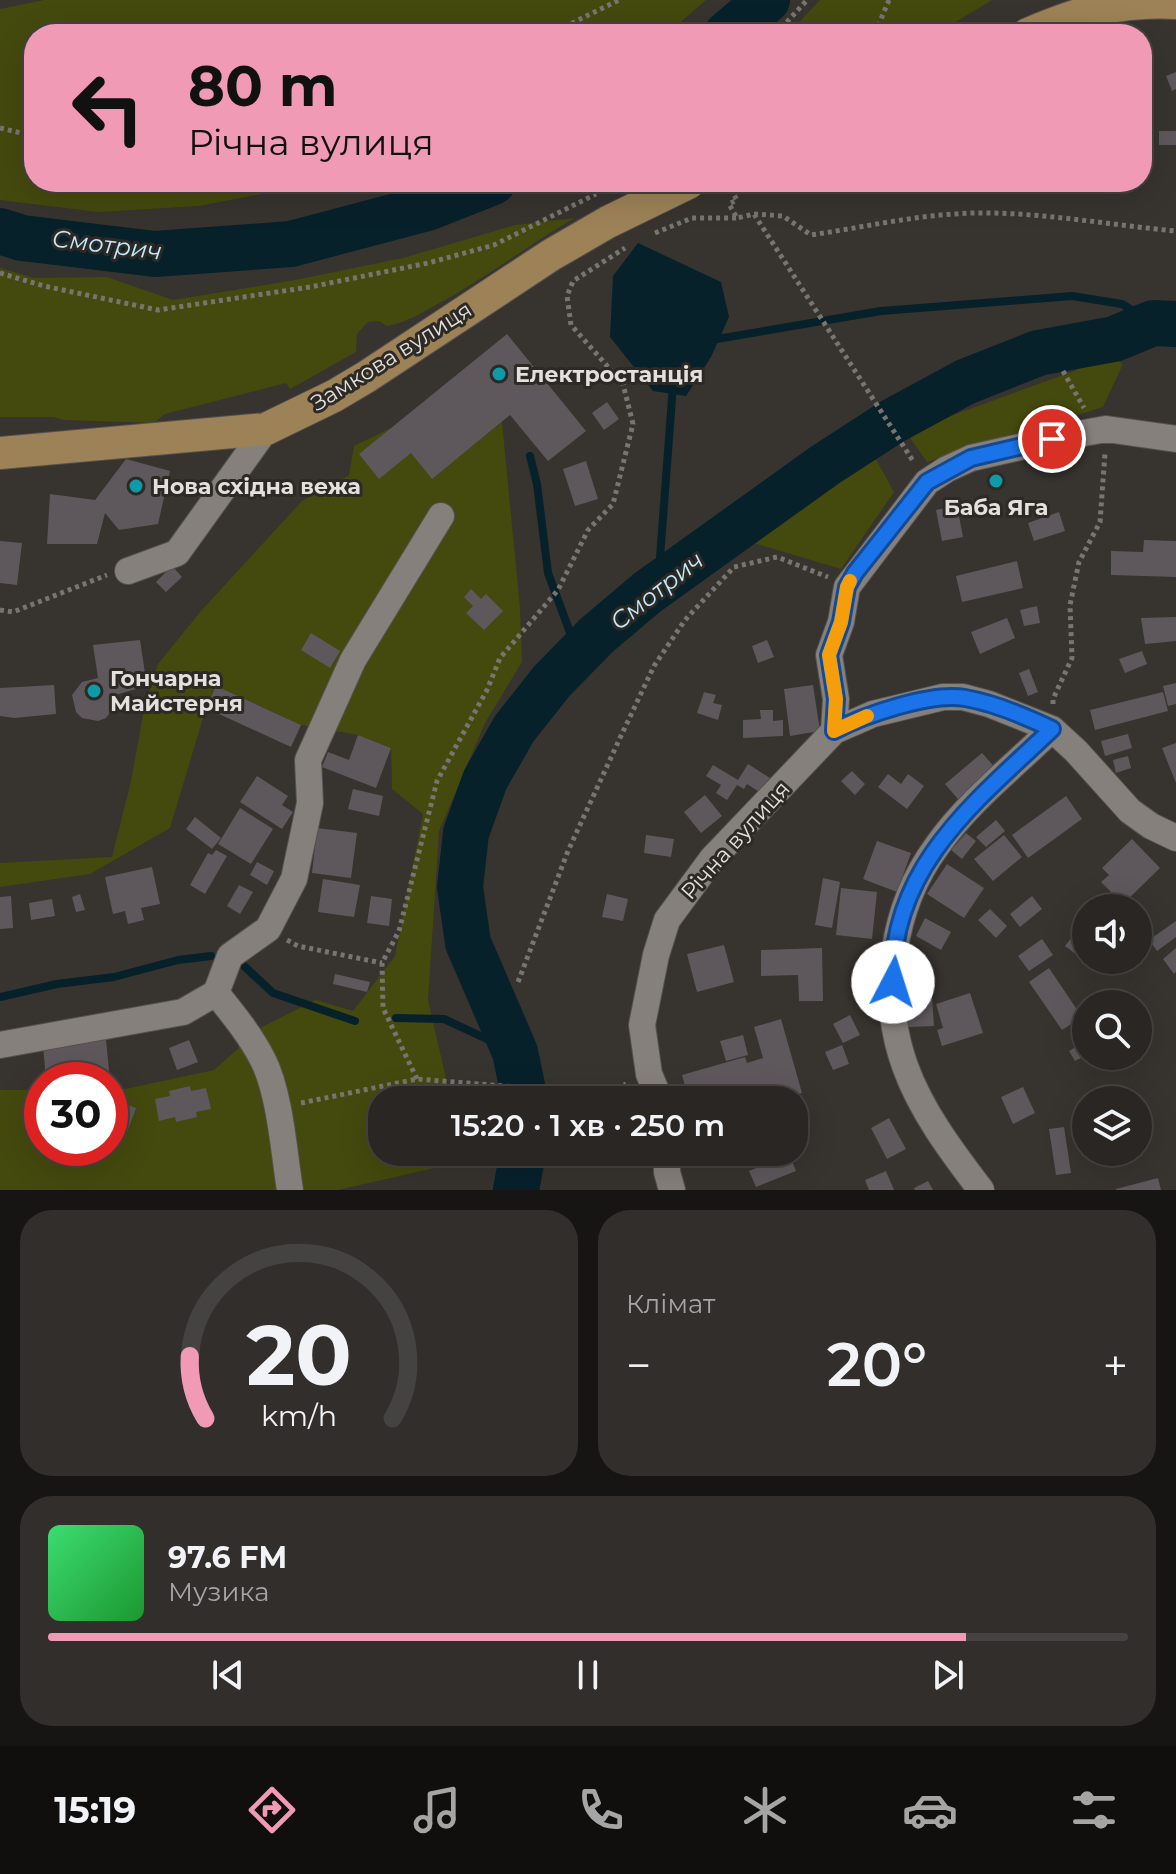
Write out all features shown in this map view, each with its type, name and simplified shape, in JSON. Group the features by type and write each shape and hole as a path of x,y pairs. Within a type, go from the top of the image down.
{"main road":[{"path":"1050,24 1100,6 1131,1 1176,3"},
{"name":"Замкова вулиця","path":"0,453 266,429 334,396 551,255 670,192"}],"street":[{"path":"128,571 177,553 266,429"},
{"path":"834,731 836,699 829,655 841,622 847,587 927,482 971,458 1106,429 1176,439"},
{"path":"0,1045 183,1012 216,993 230,956 268,929 294,879 310,803 308,760 353,660 441,516"},
{"name":"Річна вулиця","path":"654,1086 649,1074 642,1025 656,955 667,920 712,859 834,731 862,718 943,697 963,697 1012,712 1052,729"},
{"path":"981,1190 928,1112 905,1067 896,1033 892,965 909,895 922,867 959,818 1052,729 1130,811 1176,838"},
{"path":"216,993 265,1063 277,1108 290,1190"},
{"path":"667,1166 672,1190"}],"path":[{"path":"570,24 619,0"},
{"path":"785,24 807,0"},
{"path":"879,24 889,0"},
{"path":"0,128 24,134"},
{"path":"732,192 737,200 729,204 737,218"},
{"path":"0,273 44,286 158,310 310,287 428,263 494,245 594,194"},
{"path":"648,236 692,218 737,218 754,214 783,216 811,235 934,216 975,213 1043,215 1176,231"},
{"path":"754,214 927,482"},
{"path":"417,1079 383,1008 382,963 399,931 437,781 487,690 500,658 558,590 588,530 613,504 633,424 623,384 571,325 567,296 573,281 627,246"},
{"path":"1052,729 1053,699 1072,658 1070,605 1079,562 1100,522 1106,429 1084,408 1063,371"},
{"path":"518,982 568,851 620,738 654,666 685,620 734,567 777,557 812,569 847,587"},
{"path":"0,610 13,612 117,572 128,571"},
{"path":"268,929 298,946 382,963"},
{"path":"277,1108 417,1079 504,1086"}],"green space":[{"path":"44,0 706,0 678,24 24,24 24,192 272,192 199,206 98,212 0,200 0,9"},
{"path":"820,0 992,0 952,24 797,24"},
{"path":"575,218 413,317 387,326 379,321 368,322 357,334 356,352 290,389 286,383 165,414 154,423 0,417 0,268 34,278 107,277 173,300 403,258 515,225"},
{"path":"1097,346 1123,364 1103,407 927,462 906,432 1077,370"},
{"path":"502,422 520,608 522,662 485,723 439,831 428,1000 448,1086 368,1086 368,1166 443,1166 338,1190 0,1190 0,1090 24,1090 24,1166 128,1166 128,1088 214,1070 262,1027 316,1000 353,1011 395,956 423,814 392,789 391,748 358,735 301,725 216,686 206,708 170,828 90,874 0,887 0,863 112,857 131,781 145,704 158,664 201,611 302,501 349,475 354,446 391,428 432,478"},
{"path":"872,452 894,492 841,569 747,541"}],"water":[{"path":"638,243 721,282 729,317 711,357 686,396 653,391 610,337 613,276"}],"building":[{"path":"1176,72 1176,89 1172,91 1166,76"},
{"path":"1159,131 1176,131 1176,145 1159,145"},
{"name":"Електростанція","path":"507,334 586,431 548,461 510,415 432,479 411,453 379,479 359,454"},
{"path":"607,402 619,419 604,430 592,413"},
{"path":"126,459 170,471 158,524 119,530 105,513 97,544 47,544 50,494 95,500"},
{"path":"586,461 598,499 575,506 563,469"},
{"path":"957,506 963,537 942,541 936,510"},
{"path":"1059,512 1065,531 1034,541 1028,523"},
{"path":"1144,540 1176,541 1176,577 1111,575 1111,551 1143,552"},
{"path":"0,541 22,543 17,585 0,583"},
{"path":"1017,561 1023,588 962,602 956,576"},
{"path":"172,566 182,577 166,592 156,582"},
{"path":"471,589 481,599 486,594 503,611 484,630 466,613 473,606 464,597"},
{"path":"1037,606 1040,623 1024,626 1020,610"},
{"path":"1176,617 1176,641 1145,644 1141,618"},
{"path":"1007,618 1015,638 980,654 971,632"},
{"path":"311,633 340,651 330,668 301,650"},
{"path":"140,640 147,686 115,695 116,704 106,718 98,721 82,718 76,712 72,695 82,682 98,678 93,645"},
{"path":"767,640 774,657 758,663 752,646"},
{"path":"1142,651 1147,664 1125,673 1119,659"},
{"path":"1029,669 1038,692 1028,696 1019,673"},
{"path":"1176,683 1176,704 1168,706 1163,686"},
{"path":"54,685 56,714 14,718 0,716 0,688"},
{"path":"813,685 820,731 790,736 784,689"},
{"path":"216,686 301,725 291,747 206,708"},
{"path":"704,692 716,695 713,703 722,705 718,720 697,713"},
{"path":"1163,692 1168,711 1095,730 1090,710"},
{"path":"760,710 773,710 773,721 783,720 783,736 743,738 743,720 761,719"},
{"path":"1128,734 1132,748 1105,756 1101,741"},
{"path":"358,735 391,748 376,788 322,767 328,752 349,760"},
{"path":"1176,743 1176,783 1162,748"},
{"path":"982,753 1000,773 963,805 945,784"},
{"path":"1128,756 1131,768 1116,773 1113,760"},
{"path":"748,764 770,778 761,793 747,784 744,789 737,785 727,800 716,793 721,785 706,776 713,765 738,780"},
{"path":"852,771 865,784 855,795 841,781"},
{"path":"888,774 901,784 908,774 924,786 907,809 878,787"},
{"path":"257,776 288,796 282,805 293,812 282,829 240,802"},
{"path":"353,789 383,796 379,816 348,809"},
{"path":"705,795 722,816 701,833 684,812"},
{"path":"1066,796 1082,819 1028,858 1012,835"},
{"path":"240,808 273,829 251,864 218,844"},
{"path":"195,817 221,838 212,849 186,829"},
{"path":"996,820 1005,831 986,847 976,837"},
{"path":"317,828 357,833 351,878 312,873"},
{"path":"966,833 976,841 962,859 951,850"},
{"path":"646,835 674,839 671,857 644,853"},
{"path":"1004,835 1022,857 993,881 974,859"},
{"path":"1132,839 1160,868 1133,894 1113,894 1101,882 1109,875 1102,868"},
{"path":"877,841 911,853 897,892 863,879"},
{"path":"216,850 227,856 205,894 190,885 208,853 212,855"},
{"path":"257,862 274,871 267,885 250,875"},
{"path":"947,864 984,888 964,918 927,894"},
{"path":"152,867 160,904 141,908 144,920 128,924 125,911 113,914 105,877"},
{"path":"823,878 840,882 832,928 815,925"},
{"path":"323,879 360,885 354,917 318,912"},
{"path":"239,885 253,892 240,914 227,906"},
{"path":"841,888 877,892 872,939 836,935"},
{"path":"80,894 85,910 76,912 72,897"},
{"path":"607,894 628,899 623,921 602,917"},
{"path":"11,896 13,928 0,929 0,897"},
{"path":"371,896 392,899 389,926 367,923"},
{"path":"1032,896 1042,909 1020,927 1010,914"},
{"path":"52,899 55,916 31,920 29,903"},
{"path":"990,909 1007,926 996,938 978,920"},
{"path":"925,918 951,932 941,950 916,936"},
{"path":"1176,921 1176,937 1157,951 1152,938"},
{"path":"1072,937 1072,951 1065,946"},
{"path":"1042,939 1053,955 1029,971 1018,956"},
{"path":"724,945 734,982 697,992 687,954"},
{"path":"822,948 823,1001 799,1001 798,975 761,976 761,950"},
{"path":"1176,948 1176,972 1174,974 1163,959"},
{"path":"1049,968 1072,1002 1072,1024 1062,1030 1029,982"},
{"path":"335,974 370,982 367,992 333,984"},
{"path":"970,993 983,1033 942,1046 937,1030 943,1028 936,1004"},
{"path":"932,995 934,1026 908,1027 906,997"},
{"path":"850,1015 860,1035 843,1043 833,1024"},
{"path":"781,1019 800,1086 685,1086 682,1075 745,1057 747,1063 763,1058 754,1027"},
{"path":"743,1035 748,1055 726,1061 720,1041"},
{"path":"106,1040 108,1062 44,1062 43,1045"},
{"path":"189,1040 198,1062 177,1070 169,1048"},
{"path":"842,1045 849,1064 833,1070 825,1052"},
{"path":"190,1086 191,1091 206,1088 211,1109 196,1112 197,1117 176,1122 175,1117 159,1121 155,1099 170,1096 169,1091"},
{"path":"1023,1087 1035,1113 1013,1124 1001,1097"},
{"path":"128,1105 136,1108 128,1129"},
{"path":"889,1118 906,1149 887,1159 871,1128"},
{"path":"1064,1127 1071,1173 1056,1175 1049,1129"},
{"path":"761,1166 794,1166 796,1171 756,1187 749,1171"},
{"path":"886,1171 894,1190 869,1190 865,1180"},
{"path":"1158,1178 1161,1190 1116,1190 1116,1189"},
{"path":"928,1181 933,1190 915,1190 914,1188"}],"waterway":[{"name":"Смотрич","path":"739,24 767,0"},
{"name":"Смотрич","path":"0,231 22,238 155,254 291,244 427,208 468,192"},
{"path":"711,340 881,311 1072,296 1122,304 1153,323"},
{"name":"Смотрич","path":"522,1086 515,1052 468,943 460,887 466,833 485,780 514,729 552,681 597,635 648,592 825,465 893,421 965,382 1038,353 1114,339 1153,323 1176,324"},
{"path":"658,584 673,385"},
{"path":"530,456 537,484 548,573 578,654"},
{"path":"0,997 211,956"},
{"path":"244,966 273,993 355,1021"},
{"path":"396,1018 444,1019 515,1052"},
{"name":"Смотрич","path":"516,1190 520,1166"}],"slow traffic":[{"path":"850,581 841,622 829,655 836,699 834,731 867,716"}],"place":[{"name":"Електростанція","path":"499,374"},
{"name":"Баба Яга","path":"996,481"},
{"name":"Нова східна вежа","path":"136,486"},
{"name":"Гончарна Майстерня","path":"94,691"}],"route":[{"path":"893,982 892,965 898,932 909,895 922,867 959,818 1052,729 989,704 963,697 943,697 873,714 834,731 836,699 829,655 841,622 847,587 927,482 971,458 1052,439"}]}
